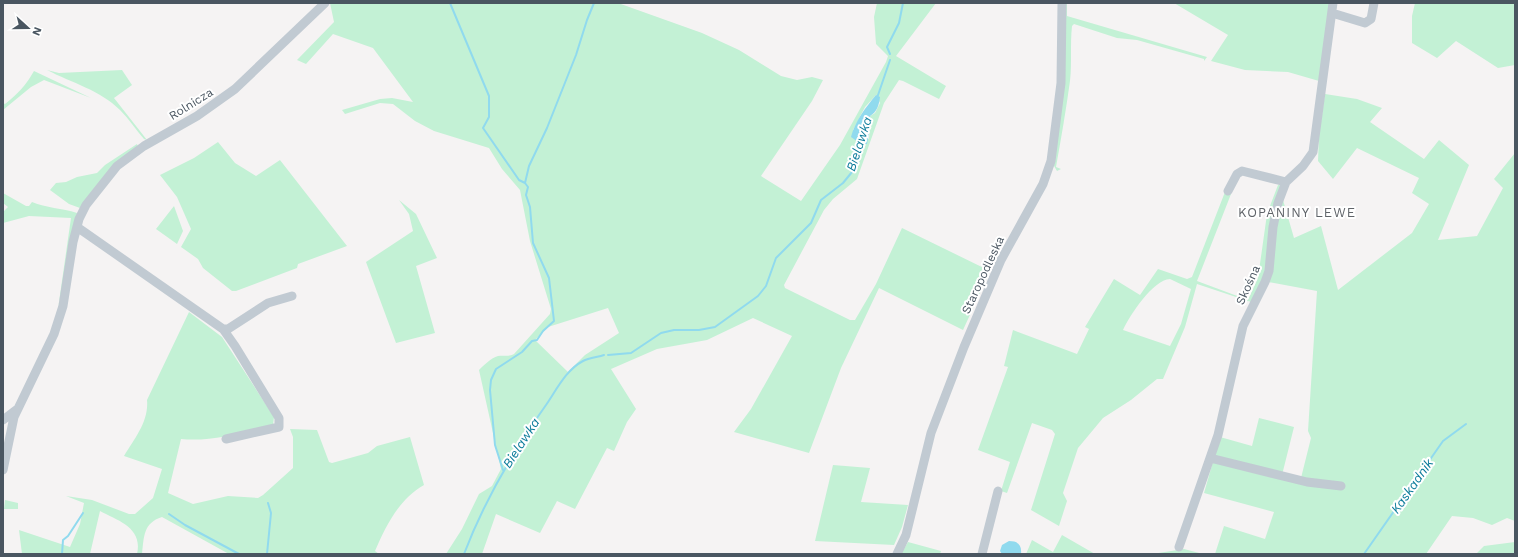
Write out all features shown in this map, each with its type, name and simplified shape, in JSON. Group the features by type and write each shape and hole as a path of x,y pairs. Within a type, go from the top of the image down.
{"street":[{"name":"Rolnicza","path":"3,470 14,417 54,334 63,306 73,242 86,205 117,166 144,146 197,116 235,89 325,3"},
{"name":"Staropodleska","path":"897,554 906,535 931,433 964,347 1001,260 1043,184 1051,161 1061,84 1062,3"},
{"name":"Skośna","path":"1179,547 1218,435 1244,326 1269,271 1273,227 1278,203 1286,182 1303,166 1313,152 1333,3"},
{"path":"1332,13 1365,23 1371,19 1374,3"},
{"path":"1228,191 1237,174 1242,171 1286,182"},
{"path":"77,227 223,330 236,346 279,418 280,423 279,427 226,439"},
{"path":"223,330 228,329 268,304 292,296"},
{"path":"3,420 18,408"},
{"path":"1210,458 1307,482 1341,486"},
{"path":"982,554 998,492"}],"green space":[{"path":"330,3 618,3 702,33 739,50 781,76 797,80 812,77 823,80 812,101 761,176 801,201 840,145 886,62 888,56 876,44 874,17 877,3 936,3 896,56 946,86 939,99 899,80 884,103 857,179 833,199 824,210 784,285 785,288 850,320 855,320 876,284 902,228 990,271 963,330 879,288 841,368 809,453 734,432 751,409 792,336 753,318 707,340 657,349 611,369 636,409 627,422 614,451 607,448 575,509 557,501 540,533 496,514 482,554 446,554 462,529 479,494 492,486 501,469 479,370 495,357 514,354 550,314 551,309 530,241 520,190 502,169 489,148 434,131 415,121 393,104 380,103 345,114 342,110 380,99 392,98 413,102 373,48 333,34 306,64 297,60 334,22","holes":["876,95 880,103 875,113 870,116 869,139 853,130 865,107","608,308 619,333 585,355 568,372 535,340 548,327"]},
{"path":"1064,3 1067,3 1067,16 1207,57 1204,61 1204,59 1137,40 1117,38 1074,24 1072,26 1071,33 1070,81 1056,167 1061,169 1057,171 1054,166"},
{"path":"1174,3 1330,3 1319,81 1288,72 1245,70 1211,61 1228,35"},
{"path":"1415,3 1515,3 1515,65 1498,68 1456,41 1437,58 1412,43 1412,16"},
{"path":"47,70 59,73 122,70 132,85 114,98 147,140 144,139 123,113 104,97"},
{"path":"34,71 91,98 44,80 31,87 3,110 3,103 5,104 18,93"},
{"path":"1325,94 1357,99 1382,108 1370,122 1424,159 1439,140 1469,165 1438,240 1477,236 1503,188 1494,179 1515,153 1515,521 1507,518 1492,525 1473,518 1452,516 1426,554 1215,554 1224,526 1265,539 1274,512 1204,493 1220,437 1252,446 1259,418 1294,427 1282,475 1301,478 1311,438 1308,431 1317,291 1268,282 1276,225 1283,200 1294,238 1321,226 1338,290 1412,233 1429,204 1412,193 1419,178 1357,148 1333,179 1318,161 1319,135"},
{"path":"218,142 235,163 256,176 280,160 347,246 298,264 297,268 236,291 232,291 203,268 198,259 181,247 191,229 177,197 160,175 194,158"},
{"path":"137,144 138,147 106,175 80,208 69,204 50,190 56,183 66,182 77,177 97,173 105,165"},
{"path":"1282,184 1266,271 1251,302 1197,284 1185,327 1163,379 1157,379 1131,400 1103,418 1078,448 1063,493 1067,501 1059,526 1031,510 1055,434 1052,430 1032,423 1007,493 1001,491 1010,462 978,450 1008,367 1004,366 1013,330 1077,354 1089,329 1085,327 1114,279 1140,295 1158,269 1187,279 1192,277 1225,192 1231,194 1197,281 1248,300 1258,278 1267,214 1278,185","holes":["1170,279 1191,289 1181,324 1170,346 1123,330 1136,308 1156,285"]},
{"path":"3,193 26,206 29,206 32,202 43,206 77,213 58,309 71,218 29,216 3,223 3,212 8,207 3,203"},
{"path":"399,200 416,214 437,258 416,266 435,333 396,343 366,262 413,231 409,214"},
{"path":"174,206 183,231 177,244 156,229"},
{"path":"189,312 222,337 274,417 273,425 216,438 193,440 181,439 168,493 193,504 228,496 258,498 293,468 293,437 290,429 317,430 329,462 332,463 368,453 377,446 410,437 424,485 407,498 388,523 375,551 379,554 229,554 162,517 151,523 148,527 144,536 142,554 137,554 138,545 136,538 128,526 100,511 90,554 22,554 19,530 70,547 80,524 84,503 66,496 92,500 129,514 135,514 153,498 162,469 124,456 144,422 147,400"},
{"path":"833,465 870,468 861,502 908,505 902,527 894,545 815,541"},
{"path":"5,500 18,503 18,509 4,509"},
{"path":"1062,535 1095,554 1026,554 1032,540 1053,552"},
{"path":"908,542 941,551 940,554 901,554"},
{"path":"1515,542 1515,554 1476,554 1484,546"},
{"path":"1184,549 1203,554 1152,554"}],"water":[{"path":"876,95 880,97 880,100 876,110 870,116 871,121 867,144 861,144 851,137 858,120"},
{"path":"1009,541 1019,544 1021,554 1002,554 1000,551 1002,545"}],"waterway":[{"path":"450,3 489,96 489,117 483,128 519,180 525,183"},
{"path":"503,470 495,445 490,390 491,380 496,369 522,352 532,341 537,340 543,331 554,321 549,278 533,243 530,207 526,195 528,187 525,183 529,166 547,128 576,55 594,3"},
{"name":"Bielawka","path":"890,54 887,47 899,23 903,3"},
{"name":"Bielawka","path":"877,98 890,60"},
{"name":"Bielawka","path":"608,355 631,353 661,333 674,330 699,330 715,327 758,296 766,286 776,258 811,223 821,200 843,183 852,172 854,154 862,141"},
{"name":"Bielawka","path":"464,554 481,514 500,477 562,380 572,369 583,361 604,355"},
{"name":"Kaskadnik","path":"1364,554 1443,441 1466,424"},
{"path":"267,554 271,513 268,503"},
{"path":"62,554 63,540 68,536 83,513"},
{"path":"169,514 185,525 239,554"}],"district":[{"name":"KOPANINY LEWE","path":"1297,212"}]}
